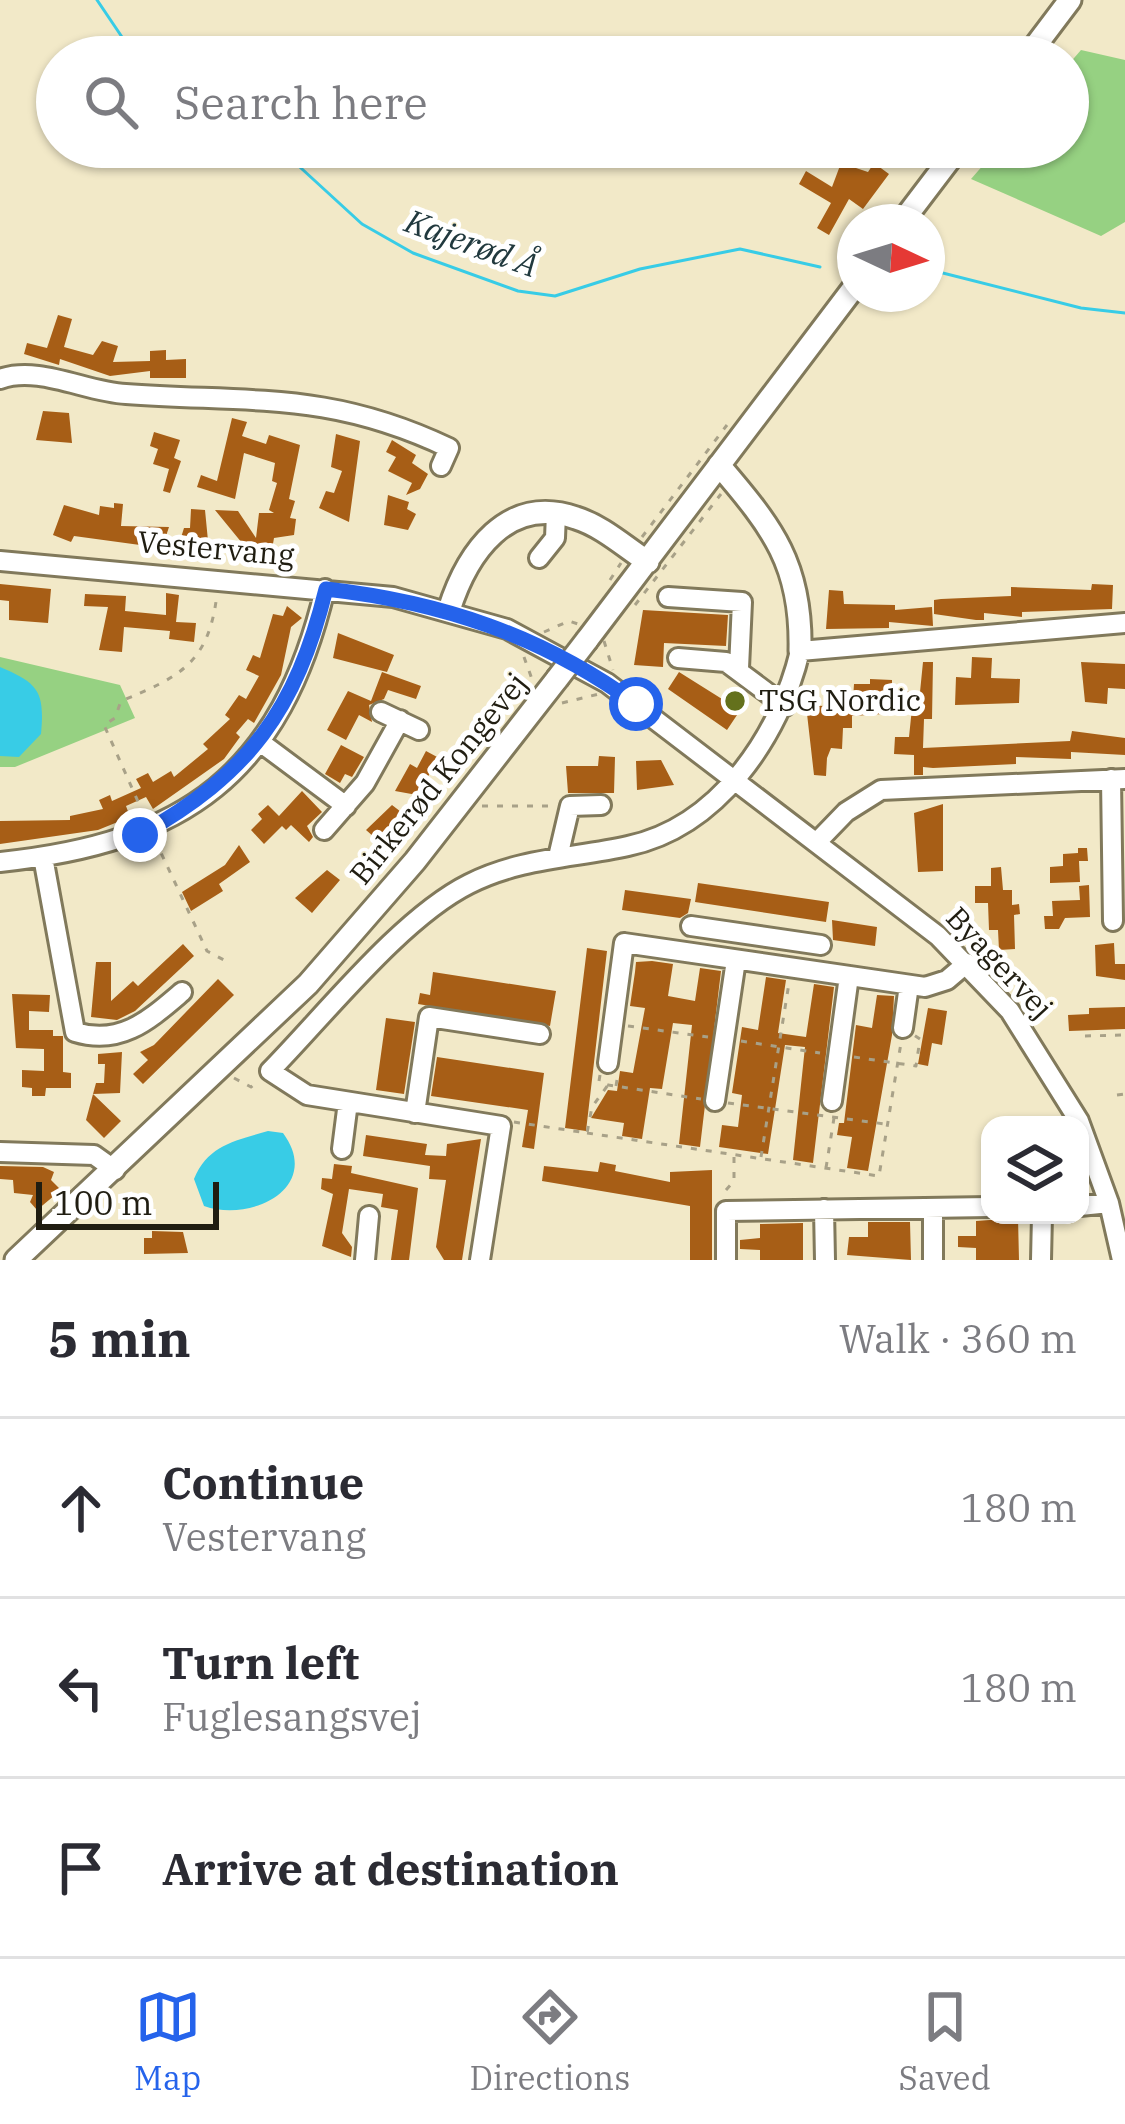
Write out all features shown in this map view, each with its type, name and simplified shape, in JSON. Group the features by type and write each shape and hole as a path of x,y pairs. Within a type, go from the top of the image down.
{"main road":[{"path":"1043,36 1070,0"},
{"path":"916,204 943,168"},
{"name":"Birkerød Kongevej","path":"16,1260 308,984 462,801 837,310"},
{"path":"719,465 784,550 796,583 800,652"},
{"path":"449,610 467,563 494,530 514,519 556,513 596,527 648,562"}],"street":[{"path":"0,403 0,381 25,373 126,394 310,401 402,426 445,457"},
{"path":"539,558 555,538 556,513"},
{"name":"Vestervang","path":"0,561 326,589 449,610 507,628 607,683 735,781"},
{"path":"0,862 140,835 183,812 221,783 260,742 291,694 312,644 326,589"},
{"path":"668,597 742,602 739,668"},
{"path":"480,1260 501,1126 308,1095 270,1071 433,905 502,870 631,846 669,832 735,781 784,706 800,652 1125,623"},
{"path":"678,658 726,662 784,706"},
{"path":"324,830 365,783 390,716 419,730"},
{"path":"260,742 346,806"},
{"path":"817,842 846,812 881,790 1118,779 1113,920"},
{"name":"Byagervej","path":"735,781 967,963 1047,1064 1078,1121 1108,1203 1122,1260"},
{"path":"558,857 570,806 601,805"},
{"path":"43,857 75,1032 117,1035 139,1028 182,992"},
{"path":"692,926 821,945"},
{"path":"778,939 783,967"},
{"path":"608,1064 624,943 909,985 936,985 967,963"},
{"path":"715,1101 736,960"},
{"path":"832,1101 849,976"},
{"path":"903,1028 909,985"},
{"path":"415,1113 429,1017 539,1034"},
{"path":"342,1148 348,1102"},
{"path":"0,1152 94,1155 115,1170"},
{"path":"726,1260 726,1200 824,1209 981,1208"},
{"path":"1089,1204 1108,1203"},
{"path":"933,1208 933,1260"},
{"path":"824,1209 825,1260"},
{"path":"365,1260 369,1216"},
{"path":"1041,1260 1042,1224"}],"path":[{"path":"121,701 174,679 189,667 208,636 218,580"},
{"path":"547,627 568,621 590,635 614,667"},
{"path":"522,652 530,679"},
{"path":"548,685 596,696"},
{"path":"462,801 480,806 570,806"},
{"path":"761,1159 778,1047 783,967"},
{"path":"501,1126 509,1122 879,1176 897,1064 903,1028 920,1039 916,1066 897,1064 613,1024"},
{"path":"1084,1036 1125,1035"},
{"path":"221,1071 251,1087 270,1071"},
{"path":"587,1133 592,1107 608,1085 768,1108"},
{"path":"1117,1095 1125,1094"},
{"path":"826,1170 832,1101"},
{"path":"726,1200 734,1180 734,1155"}],"green space":[{"path":"1089,52 1125,60 1125,222 1101,236 971,179 981,168 1089,168"},
{"path":"0,657 120,685 135,718 15,767 0,767"}],"water":[{"path":"0,667 31,684 40,698 41,734 19,757 0,756"},
{"path":"268,1131 283,1133 293,1152 294,1170 288,1184 261,1205 223,1210 204,1206 194,1179 207,1159 224,1146"}],"building":[{"path":"839,168 868,172 881,168 889,174 867,204 849,199 837,204 837,221 829,235 817,228 831,203 799,184 806,171 832,187"},
{"path":"58,315 72,319 64,347 93,355 102,341 118,346 113,362 150,361 150,351 166,350 166,360 186,359 186,378 150,378 150,371 110,376 60,359 59,365 24,354 27,343 47,348"},
{"path":"43,411 69,413 72,443 36,440"},
{"path":"232,418 247,422 242,436 266,444 269,435 300,445 289,499 295,501 290,518 296,519 294,535 274,538 270,561 251,554 215,510 238,511 256,538 259,513 274,513 269,510 277,483 272,481 275,463 244,453 235,499 197,487 201,475 217,481"},
{"path":"154,432 180,440 174,458 181,461 170,493 163,491 169,469 153,464 158,449 150,446"},
{"path":"336,434 360,441 349,522 319,508 326,491 334,493 342,471 331,467"},
{"path":"392,440 416,455 412,463 428,474 420,489 406,495 412,483 388,471 396,457 386,452"},
{"path":"388,495 409,502 407,509 416,514 408,530 384,525"},
{"path":"114,503 123,504 121,526 169,527 162,548 74,536 71,542 53,535 64,505 99,515 100,506 114,508"},
{"path":"191,509 205,510 209,551 179,544 184,528 190,528"},
{"path":"0,584 51,589 48,623 9,620 9,601 0,600"},
{"path":"1092,584 1113,585 1112,609 1022,612 1022,617 984,613 984,620 934,614 934,600 1011,596 1011,587 1091,590"},
{"path":"829,590 843,591 844,604 895,605 895,610 932,607 933,626 889,622 889,628 826,629"},
{"path":"166,593 179,595 176,622 196,623 194,642 169,639 170,631 124,627 122,652 99,650 108,607 84,606 85,594 126,596 125,611 166,615"},
{"path":"287,606 302,618 291,627 281,675 254,723 248,719 236,733 240,737 224,759 153,809 146,797 126,806 130,817 98,830 0,844 0,821 70,820 70,816 103,809 99,800 110,795 112,801 141,788 136,779 148,773 153,782 171,771 174,777 208,749 203,744 230,719 225,715 239,695 246,699 259,676 246,670 253,655 260,658 273,614 283,616"},
{"path":"643,610 728,615 726,646 664,643 663,667 634,665"},
{"path":"338,633 394,655 387,672 333,658"},
{"path":"972,657 992,658 991,678 1020,679 1019,703 955,705 956,677 971,678"},
{"path":"923,662 933,662 932,719 924,719 923,748 1070,741 1072,731 1125,738 1125,755 1071,752 1071,759 1016,757 1016,764 923,767 923,775 914,775 914,755 894,754 895,737 909,737 912,708 884,707 883,714 852,716 852,728 843,728 842,749 831,748 826,776 814,775 806,705 824,706 825,697 853,699 854,684 870,684 870,679 892,680 892,691 920,692"},
{"path":"1081,662 1125,664 1125,689 1108,688 1107,704 1085,702"},
{"path":"382,672 421,686 416,699 388,690 384,699 369,705 372,722 359,715 346,740 327,730 348,691 371,701"},
{"path":"679,672 722,699 729,688 747,700 727,730 668,689"},
{"path":"341,745 364,757 352,777 345,774 340,783 325,774"},
{"path":"426,751 439,758 417,795 395,791 410,764 417,768"},
{"path":"599,756 615,757 614,793 568,793 566,766 598,766"},
{"path":"661,760 674,785 637,790 636,761"},
{"path":"302,791 322,812 307,826 313,837 309,842 291,825 286,830 282,826 264,844 251,830 262,819 258,814 268,805 279,816"},
{"path":"943,804 943,871 918,872 914,813"},
{"path":"392,805 405,815 401,821 406,825 382,844 366,830"},
{"path":"239,845 250,862 219,884 223,891 191,911 182,892 225,865"},
{"path":"1078,848 1087,848 1088,861 1079,861 1080,882 1050,883 1050,867 1063,866 1063,854 1078,853"},
{"path":"1001,867 1003,890 1012,890 1012,905 1019,904 1020,914 1014,915 1015,949 999,950 998,930 989,930 988,903 975,903 975,886 991,886 991,868"},
{"path":"327,870 340,880 312,913 295,898"},
{"path":"698,883 829,902 826,922 695,902"},
{"path":"1089,885 1090,917 1065,918 1059,929 1045,929 1044,916 1053,916 1052,901 1080,900 1079,886"},
{"path":"625,890 691,899 688,913 680,918 622,910"},
{"path":"832,920 877,927 875,946 833,940"},
{"path":"1114,943 1115,964 1125,964 1125,980 1096,976 1095,945"},
{"path":"183,944 194,956 135,1011 117,1020 91,1017 96,962 111,962 111,1001 133,981 138,986"},
{"path":"587,948 607,951 586,1131 565,1128"},
{"path":"636,962 673,964 668,996 695,1001 700,968 721,971 700,1147 679,1144 692,1025 673,1023 662,1089 650,1088 642,1139 622,1136 624,1123 591,1118 608,1090 617,1091 620,1071 633,1073 645,1008 630,1006"},
{"path":"433,972 556,991 550,1026 418,1004 420,993 430,995"},
{"path":"766,977 786,980 778,1033 806,1037 814,984 834,987 813,1163 793,1160 805,1047 785,1045 768,1154 719,1147 722,1125 738,1127 742,1095 732,1093 742,1027 758,1030"},
{"path":"218,979 234,995 143,1084 133,1074 148,1060 140,1052 154,1045"},
{"path":"12,994 50,995 49,1012 29,1011 29,1030 53,1030 53,1036 63,1036 63,1072 71,1073 71,1088 46,1088 45,1096 32,1096 32,1088 22,1087 22,1070 44,1071 44,1049 16,1048"},
{"path":"877,995 894,996 892,1035 868,1171 847,1168 852,1137 837,1135 839,1123 844,1123 856,1025 872,1028"},
{"path":"1125,1007 1125,1029 1069,1031 1068,1015 1089,1014 1089,1008"},
{"path":"928,1008 947,1011 942,1045 932,1043 928,1066 918,1064"},
{"path":"386,1018 415,1022 404,1094 376,1090"},
{"path":"122,1052 120,1093 93,1094 96,1083 104,1083 105,1064 98,1064 98,1054"},
{"path":"437,1057 544,1073 534,1149 522,1147 528,1110 431,1096"},
{"path":"93,1094 121,1121 104,1138 86,1120"},
{"path":"366,1135 427,1144 425,1155 446,1156 447,1144 481,1139 462,1260 444,1260 436,1247 446,1180 429,1179 430,1166 363,1156"},
{"path":"600,1162 616,1165 615,1171 670,1182 670,1172 712,1170 712,1260 690,1260 690,1206 542,1181 544,1166 598,1172"},
{"path":"334,1164 352,1166 351,1173 418,1188 409,1260 391,1260 398,1210 381,1207 383,1194 349,1189 342,1233 352,1247 351,1257 322,1246 333,1194 321,1189 322,1178 332,1179"},
{"path":"0,1166 43,1167 54,1172 51,1180 61,1190 37,1210 30,1202 33,1195 14,1193 13,1180 0,1179"},
{"path":"976,1221 1018,1224 1019,1260 976,1260 976,1248 958,1247 958,1236 976,1236"},
{"path":"868,1222 910,1222 911,1260 847,1255 849,1237 868,1237"},
{"path":"803,1223 803,1260 760,1260 760,1250 740,1249 740,1240 760,1238 760,1224"},
{"path":"152,1231 183,1232 188,1253 144,1254 144,1238 152,1238"}],"waterway":[{"name":"Kajerød Å","path":"97,0 121,36"},
{"name":"Kajerød Å","path":"301,168 362,224 413,253 518,291 555,296 640,269 740,249 820,267"},
{"name":"Kajerød Å","path":"945,274 1081,308 1125,313"}],"place":[{"name":"TSG Nordic","path":"735,701"}],"route":[{"path":"140,835 183,812 221,783 260,742 291,694 312,644 326,589 393,596 507,628 636,704"}]}
